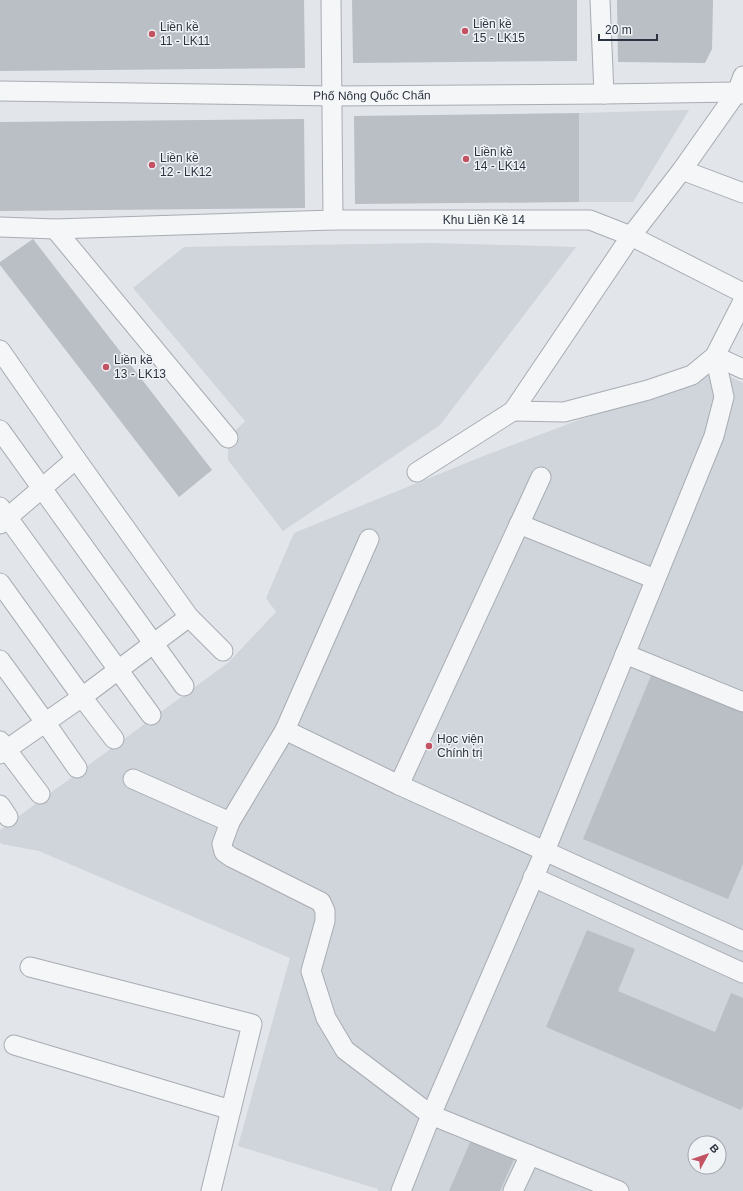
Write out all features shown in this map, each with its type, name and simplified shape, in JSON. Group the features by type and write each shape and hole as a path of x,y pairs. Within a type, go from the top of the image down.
{"street":[{"path":"331,0 333,220"},
{"path":"600,0 604,94"},
{"path":"417,472 513,411 631,236 682,170 741,87"},
{"name":"Phố Nông Quốc Chấn","path":"0,91 332,96 604,94 741,87"},
{"path":"682,170 743,193"},
{"name":"Khu Liền Kề 14","path":"0,227 55,229 333,220 590,220 631,236 743,293"},
{"path":"55,229 228,438"},
{"path":"513,411 564,412 648,390 692,374 715,356 743,301"},
{"path":"0,350 189,617 223,651"},
{"path":"715,356 743,369"},
{"path":"401,1191 431,1115 545,851 714,436 724,397 715,356"},
{"path":"0,430 184,686"},
{"path":"76,459 42,488 3,516 151,715"},
{"path":"399,785 541,477"},
{"path":"520,524 655,579"},
{"path":"368,539 285,730 230,822 222,844 224,852 231,858 321,902 325,911 325,921 311,970 326,1018 345,1050 431,1115 620,1191"},
{"path":"0,583 114,739"},
{"path":"40,794 2,748 82,697 189,617"},
{"path":"625,654 743,702"},
{"path":"0,660 77,768"},
{"path":"285,730 399,785 743,942"},
{"path":"133,779 230,822"},
{"path":"533,878 743,973"},
{"path":"30,967 252,1024 211,1191"},
{"path":"14,1045 231,1110"},
{"path":"513,1191 530,1155"}],"shaded area":[{"path":"689,110 633,202 579,202 579,113"},
{"path":"432,243 576,247 440,425 283,531 228,460 228,438 245,421 133,288 184,247"},
{"name":"Học viện Chính trị","path":"714,369 743,383 743,1191 378,1191 378,1189 238,1146 290,958 39,851 2,844 0,842 0,830 229,662 276,612 266,598 294,533 486,455"}],"building":[{"name":"Liền kề 11 - LK11","path":"0,0 304,0 305,68 0,71"},
{"name":"Liền kề 15 - LK15","path":"352,0 577,0 577,61 353,63"},
{"path":"617,0 713,0 712,49 705,63 618,62"},
{"name":"Liền kề 14 - LK14","path":"579,113 579,202 355,204 354,116"},
{"name":"Liền kề 12 - LK12","path":"304,119 305,208 0,211 0,122"},
{"name":"Liền kề 13 - LK13","path":"33,239 212,470 179,497 0,265 0,262"},
{"path":"653,671 743,709 743,864 728,899 583,839"},
{"path":"587,930 635,949 618,991 715,1032 731,993 743,998 743,1106 741,1110 546,1027"},
{"path":"472,1138 515,1157 500,1191 449,1191"}],"place":[{"name":"Liền kề 15 - LK15","path":"465,31"},
{"name":"Liền kề 11 - LK11","path":"152,34"},
{"name":"Liền kề 14 - LK14","path":"466,159"},
{"name":"Liền kề 12 - LK12","path":"152,165"},
{"name":"Liền kề 13 - LK13","path":"106,367"},
{"name":"Học viện Chính trị","path":"429,746"}]}
